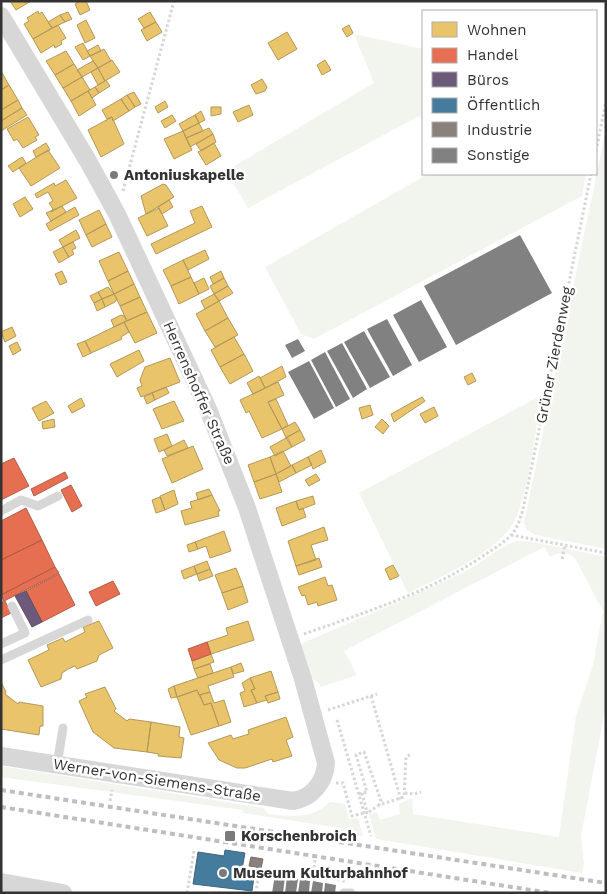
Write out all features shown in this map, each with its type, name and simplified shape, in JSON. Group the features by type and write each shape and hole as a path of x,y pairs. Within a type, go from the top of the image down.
{"street":[{"name":"Herrenshoffer Straße","path":"1,16 88,161 117,214 221,440 247,508 290,639 326,758 326,769 316,788"},
{"name":"Werner-von-Siemens-Straße","path":"1,756 284,800 299,800 316,788"},
{"path":"1,882 62,893"}],"lane":[{"path":"1,511 21,500 38,506 58,496"},
{"path":"1,644 25,633 12,606"},
{"path":"1,660 88,620"},
{"path":"57,765 63,728"},
{"path":"344,893 351,893"}],"path":[{"path":"117,214 174,1"},
{"path":"597,146 605,104"},
{"name":"Grüner Zierdenweg","path":"511,535 523,509 591,175"},
{"path":"290,639 380,607 439,582 471,564 511,535 606,553"},
{"path":"562,559 564,545"},
{"path":"334,708 377,694"},
{"path":"371,696 400,800"},
{"path":"337,720 371,836"},
{"path":"360,794 368,792 356,754 364,752 381,801 380,805"},
{"path":"316,788 342,783 352,816 368,812 380,805 400,800 404,797 406,757 411,754"},
{"path":"405,793 414,794 421,792"},
{"path":"360,794 368,812"},
{"path":"187,893 194,852"},
{"path":"316,860 313,875 345,880"},
{"path":"255,869 259,870 256,893"},
{"path":"213,893 221,892 221,886"}],"shaded area":[{"path":"354,34 422,49 422,120 419,116 248,208 226,171 374,83"},
{"path":"606,129 606,549 536,535 527,530 524,523"},
{"path":"426,175 586,175 582,196 314,339 301,334 265,267"},
{"path":"542,395 523,499 512,525 493,546 450,573 408,593 359,493"},
{"path":"516,541 528,541 606,557 606,705 581,836 584,864 582,873 376,839 369,814 377,812 380,820 400,814 399,804 412,798 413,814 559,837 576,716 593,665 603,611 575,558 562,553 550,557 544,547 344,651 357,675 321,687 313,679 301,644 460,574 501,548"},
{"path":"1,766 264,808 268,814 285,816 301,816 316,812 330,802 345,804 349,819 358,818 363,836 341,833 341,828 243,813 243,810 1,777"}],"building: Wohnen":[{"path":"10,1 31,1 16,10"},
{"path":"80,1 86,1 90,10 80,15 75,4"},
{"path":"38,11 39,14 42,12 52,28 33,39 24,24 29,21 27,18"},
{"path":"68,12 72,19 65,22 60,15"},
{"path":"150,12 156,22 144,28 138,19"},
{"path":"60,15 65,22 52,28 48,22"},
{"path":"86,20 95,38 85,43 77,25"},
{"path":"156,22 162,32 147,41 141,30"},
{"path":"58,25 66,38 61,41 62,44 55,48 54,45 41,53 33,39"},
{"path":"349,25 353,33 347,37 342,29"},
{"path":"287,32 297,49 278,60 268,43"},
{"path":"83,43 90,56 83,60 75,47"},
{"path":"98,45 101,51 90,56 87,51"},
{"path":"104,49 111,61 98,68 90,56"},
{"path":"66,51 74,64 55,75 46,61"},
{"path":"112,60 120,72 105,81 98,68"},
{"path":"325,60 331,70 322,75 317,65"},
{"path":"93,61 98,68 82,77 77,70"},
{"path":"74,64 82,77 63,88 55,75"},
{"path":"98,68 105,81 98,85 91,72"},
{"path":"1,71 9,85 1,90"},
{"path":"82,77 90,90 71,101 63,88"},
{"path":"262,79 267,87 265,91 256,94 251,85"},
{"path":"106,80 110,86 99,93 95,87"},
{"path":"9,85 18,100 1,110 1,90"},
{"path":"95,87 99,93 92,98 88,91"},
{"path":"88,91 96,105 79,116 71,101"},
{"path":"134,92 141,104 135,107 127,95"},
{"path":"127,95 135,107 129,111 121,99"},
{"path":"121,99 129,111 113,121 112,117 107,119 102,110"},
{"path":"18,100 22,108 1,121 1,110"},
{"path":"165,101 168,107 158,113 155,107"},
{"path":"249,105 253,115 238,122 233,112"},
{"path":"211,107 221,107 221,114 211,116"},
{"path":"22,108 27,115 1,131 1,121"},
{"path":"201,111 205,120 199,123 195,115"},
{"path":"172,115 176,121 165,128 161,121"},
{"path":"195,115 199,123 183,131 179,124"},
{"path":"28,117 39,135 35,137 37,140 23,148 17,139 14,141 7,129"},
{"path":"112,117 124,144 101,157 88,130"},
{"path":"199,123 203,131 186,138 183,131"},
{"path":"209,128 213,134 190,147 186,138"},
{"path":"183,131 192,150 174,159 164,139"},
{"path":"213,134 216,142 201,151 196,144"},
{"path":"46,143 50,150 36,157 33,151"},
{"path":"214,143 221,156 206,165 198,152"},
{"path":"48,150 60,168 31,186 19,168"},
{"path":"22,157 26,163 13,172 8,166"},
{"path":"66,180 77,198 51,212 53,209 49,203 53,201 48,192 37,198 35,194 54,183 55,186"},
{"path":"163,184 166,185 174,197 146,214 141,196"},
{"path":"25,197 33,209 20,217 13,204"},
{"path":"169,200 173,207 162,214 158,207"},
{"path":"62,206 66,212 51,221 46,213"},
{"path":"202,206 212,227 156,254 151,244 195,223 190,211"},
{"path":"75,207 79,215 50,231 46,224"},
{"path":"159,208 168,226 147,236 138,218"},
{"path":"99,210 106,224 86,235 79,220"},
{"path":"106,224 112,237 92,247 86,235"},
{"path":"76,230 80,238 63,247 59,240"},
{"path":"73,242 76,248 72,250 74,254 69,257 63,247"},
{"path":"63,247 69,257 59,263 53,252"},
{"path":"205,250 209,259 188,270 183,260"},
{"path":"119,252 128,271 108,281 99,261"},
{"path":"183,260 191,277 171,286 163,270"},
{"path":"62,271 67,282 60,285 55,274"},
{"path":"128,271 134,284 114,294 108,281"},
{"path":"221,271 224,278 213,284 210,277"},
{"path":"191,277 199,294 179,304 171,286"},
{"path":"204,278 209,289 199,294 194,283"},
{"path":"224,278 228,286 214,294 210,286"},
{"path":"134,284 140,297 120,306 114,294"},
{"path":"228,286 233,293 219,301 214,294"},
{"path":"108,287 114,294 102,299 98,292"},
{"path":"98,292 102,299 94,303 90,296"},
{"path":"114,294 117,299 115,302 105,307 102,299"},
{"path":"214,294 219,301 205,309 201,301"},
{"path":"140,297 147,312 127,321 120,306"},
{"path":"102,299 105,307 97,311 94,303"},
{"path":"219,301 228,318 205,331 196,314"},
{"path":"147,312 157,333 135,343 124,322"},
{"path":"121,315 127,321 114,327 111,320"},
{"path":"228,318 238,335 215,347 205,331"},
{"path":"124,322 129,332 121,337 122,339 91,353 85,341"},
{"path":"12,327 16,336 5,342 1,332"},
{"path":"234,337 244,354 220,367 211,350"},
{"path":"85,341 91,353 83,357 77,344"},
{"path":"17,342 21,350 13,355 9,346"},
{"path":"139,350 144,361 117,377 110,364"},
{"path":"244,354 253,371 230,384 220,367"},
{"path":"170,358 180,382 141,397 137,388 142,386 140,380 145,367"},
{"path":"282,366 286,377 265,388 260,378"},
{"path":"472,373 476,381 468,385 464,377"},
{"path":"259,376 265,388 253,394 247,383"},
{"path":"278,382 284,395 268,402 282,429 262,438 249,411 246,413 240,400"},
{"path":"166,387 169,393 155,400 152,393"},
{"path":"152,393 155,400 147,404 144,397"},
{"path":"422,397 425,401 394,422 391,414"},
{"path":"81,398 85,406 72,413 68,406"},
{"path":"276,399 288,425 282,429 268,402"},
{"path":"46,401 54,413 39,421 32,408"},
{"path":"174,401 184,421 162,429 153,409"},
{"path":"370,405 373,415 362,419 359,408"},
{"path":"434,407 438,416 425,423 420,414"},
{"path":"54,419 55,427 43,429 42,422"},
{"path":"382,419 389,426 383,434 375,427"},
{"path":"295,422 300,430 286,438 282,429"},
{"path":"300,430 305,440 292,447 287,437"},
{"path":"167,434 172,446 159,452 154,439"},
{"path":"286,438 292,447 275,456 270,447"},
{"path":"184,440 188,448 167,456 164,450"},
{"path":"193,446 203,469 172,483 162,459"},
{"path":"321,450 326,462 313,469 308,457"},
{"path":"283,451 291,466 276,474 270,457"},
{"path":"270,457 276,474 254,482 248,465"},
{"path":"308,457 312,465 296,473 292,465"},
{"path":"292,465 296,473 279,482 276,474"},
{"path":"276,474 282,492 260,499 254,482"},
{"path":"316,474 320,480 309,486 305,480"},
{"path":"209,489 212,495 198,500 196,493"},
{"path":"174,490 178,504 165,510 160,496"},
{"path":"212,495 220,511 218,511 219,516 185,525 181,511 192,508 190,502"},
{"path":"313,496 315,504 299,510 296,501"},
{"path":"160,497 165,510 156,513 152,500"},
{"path":"296,501 299,510 303,508 306,517 282,526 276,508"},
{"path":"324,527 328,540 311,545 316,560 296,566 288,541"},
{"path":"224,531 231,551 210,558 206,546 198,549 195,542"},
{"path":"195,542 198,549 189,552 187,545"},
{"path":"319,558 322,567 299,575 296,566"},
{"path":"207,561 210,569 197,574 194,566"},
{"path":"393,565 399,576 390,580 385,569"},
{"path":"194,566 197,574 184,579 181,571"},
{"path":"236,568 243,586 222,593 215,575"},
{"path":"210,569 213,576 199,581 197,574"},
{"path":"325,577 328,586 332,585 337,600 318,606 317,602 308,605 305,595 302,596 298,587"},
{"path":"243,586 248,602 228,610 222,593"},
{"path":"99,621 113,648 99,655 97,661 77,669 75,666 68,669 62,673 61,679 41,687 28,660 49,650 47,645 63,638 65,642 85,632 83,627"},
{"path":"248,621 254,640 211,654 207,642 228,635 226,628"},
{"path":"211,654 214,662 194,669 192,661"},
{"path":"241,663 244,671 233,674 231,667"},
{"path":"210,664 213,673 198,678 194,669"},
{"path":"231,667 234,677 208,686 210,692 199,695 197,690 177,697 174,686"},
{"path":"271,671 278,692 265,696 267,700 257,703 251,690 255,689 250,678"},
{"path":"250,678 255,689 251,690 257,703 244,707 240,693 245,691 242,683"},
{"path":"1,682 6,692 5,694 18,704 19,702 43,706 43,726 40,726 39,735 1,729"},
{"path":"174,686 177,697 171,698 168,689"},
{"path":"105,687 116,709 114,711 127,721 129,719 151,722 147,752 114,748 93,732 79,701 87,697 85,694"},
{"path":"197,690 204,705 211,703 219,726 191,735 177,697"},
{"path":"210,692 214,703 224,700 231,722 219,726 211,703 204,705 200,695"},
{"path":"278,692 280,699 268,703 265,696"},
{"path":"286,717 293,737 286,740 292,756 273,762 272,759 245,768 237,768 219,760 208,743 231,735 233,739 249,734 248,730"},
{"path":"151,722 180,727 179,737 184,738 181,758 158,756 159,754 147,752"}],"building: Handel":[{"path":"14,458 29,486 1,500 1,464"},
{"path":"65,472 68,478 34,496 31,489"},
{"path":"71,485 82,506 72,512 61,490"},
{"path":"26,508 42,540 1,560 1,521"},
{"path":"42,540 55,567 1,595 1,560"},
{"path":"55,567 59,573 4,601 1,595"},
{"path":"59,574 75,605 42,622 26,591"},
{"path":"113,581 120,594 96,606 89,592"},
{"path":"5,601 11,613 1,618 1,603"},
{"path":"207,642 211,654 192,661 188,649"}],"building: Büros":[{"path":"26,591 42,622 32,627 15,596"}],"building: Öffentlich":[{"path":"225,850 245,853 242,869 255,870 252,891 193,884 198,852 224,856"}],"building: Industrie":[{"path":"251,857 263,859 261,868 249,866"}],"building: Sonstige":[{"path":"520,235 552,293 456,345 424,286"},
{"path":"421,300 447,347 419,362 393,315"},
{"path":"387,319 412,365 393,376 367,329"},
{"path":"364,331 390,377 370,388 344,342"},
{"path":"298,339 305,351 292,358 285,345"},
{"path":"342,343 367,389 353,398 327,351"},
{"path":"325,352 350,399 336,407 311,360"},
{"path":"309,361 334,408 314,419 288,372"},
{"path":"275,875 285,877 283,893 272,893"},
{"path":"287,877 298,879 296,893 285,893"},
{"path":"300,879 310,881 309,893 298,893"},
{"path":"313,881 323,883 322,893 311,893"},
{"path":"325,883 336,885 335,893 324,893"}],"railway":[{"path":"1,790 606,883"},
{"path":"1,807 550,893"}],"place":[{"name":"Antoniuskapelle","path":"114,175"},
{"name":"Korschenbroich","path":"230,836"},
{"name":"Museum Kulturbahnhof","path":"223,873"}]}
